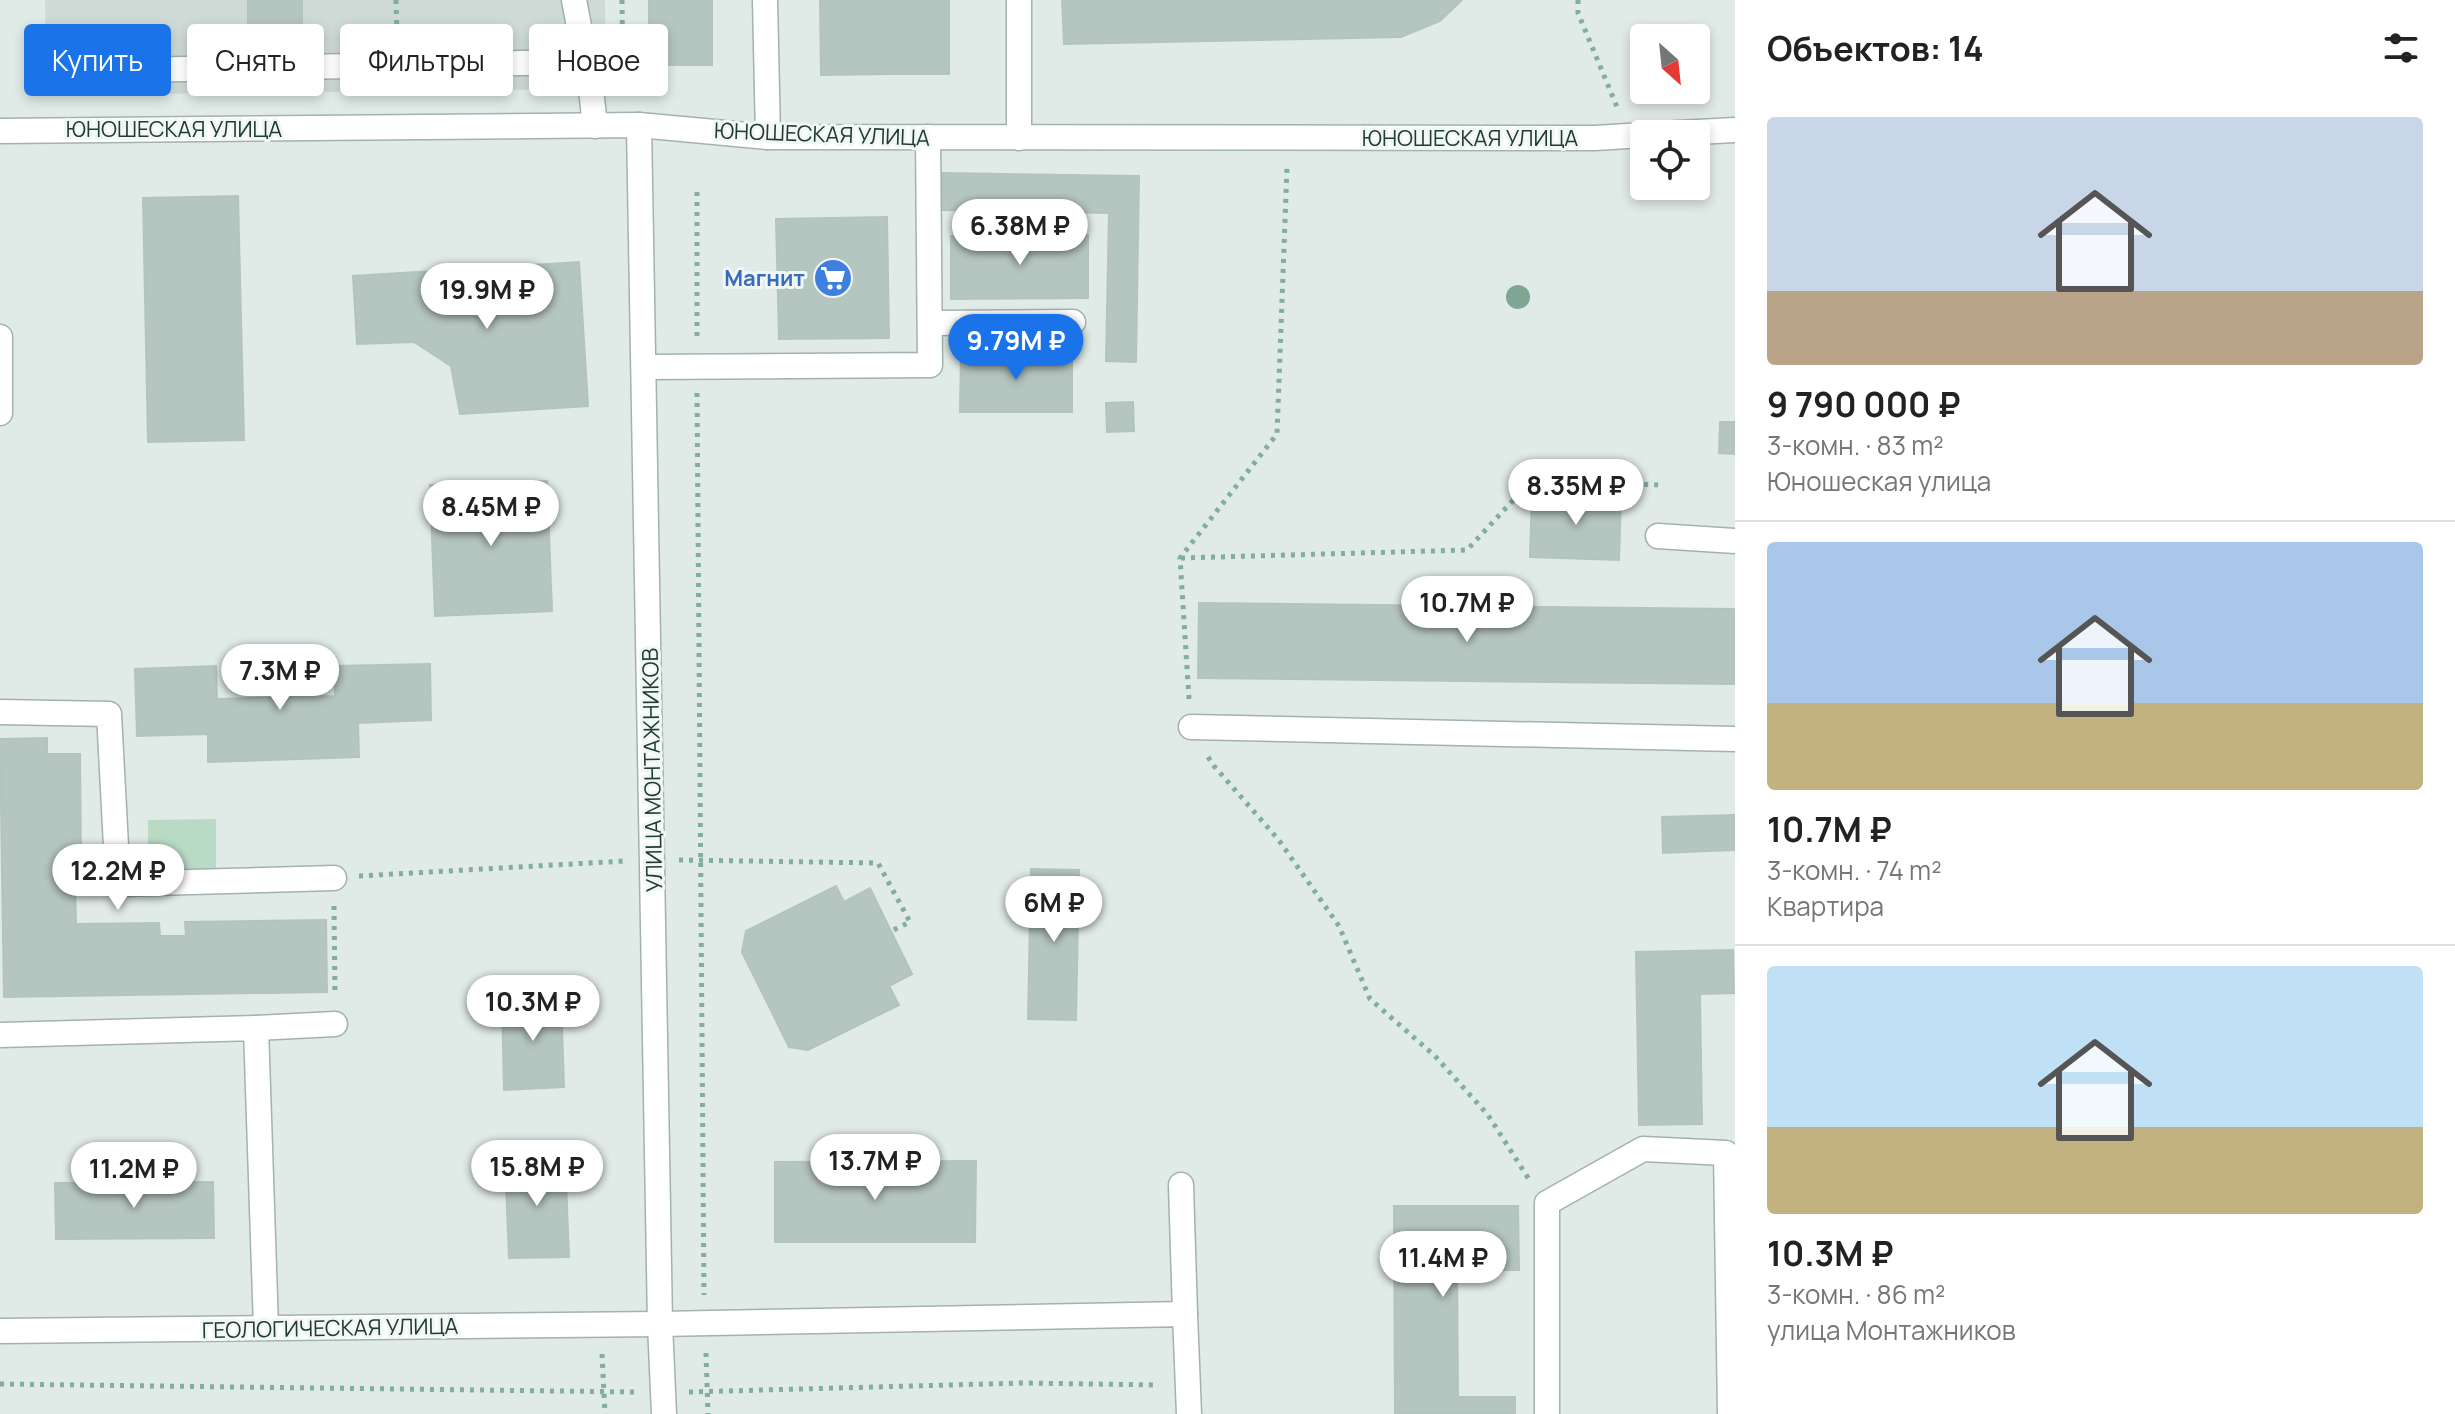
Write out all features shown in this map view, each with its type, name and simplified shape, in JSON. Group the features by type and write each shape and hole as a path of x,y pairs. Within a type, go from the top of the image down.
{"street":[{"path":"574,0 579,24"},
{"path":"765,0 768,137"},
{"path":"1019,0 1019,138"},
{"path":"171,69 529,63"},
{"path":"591,96 595,126"},
{"name":"ЮНОШЕСКАЯ УЛИЦА","path":"0,131 631,126 768,137 1595,138 1630,135"},
{"name":"УЛИЦА МОНТАЖНИКОВ","path":"631,126 644,367 660,1324 664,1403"},
{"path":"1710,131 1735,130"},
{"path":"644,367 930,365 928,137"},
{"path":"930,323 1073,322"},
{"path":"0,337 0,411"},
{"path":"1658,536 1735,541"},
{"path":"0,712 109,714 118,884 334,878"},
{"path":"1191,727 1735,739"},
{"path":"0,1035 335,1024"},
{"path":"256,1028 266,1328"},
{"path":"1547,1414 1547,1203 1643,1149 1726,1153 1730,1414"},
{"path":"1181,1185 1189,1414"},
{"name":"ГЕОЛОГИЧЕСКАЯ УЛИЦА","path":"0,1331 704,1324 1185,1314"}],"path":[{"path":"622,0 631,126"},
{"path":"1578,0 1578,13 1630,122"},
{"path":"1289,138 1277,434 1180,558 1191,727 1214,766 1278,839 1339,926 1370,999 1435,1056 1488,1115 1518,1165 1547,1203"},
{"path":"697,192 704,1324 708,1414"},
{"path":"1180,558 1467,550 1517,496 1547,482 1663,485"},
{"path":"335,1024 334,878 653,860 878,863 910,922 891,931"},
{"path":"601,1325 605,1414"},
{"path":"0,1384 604,1391 664,1403 708,1392 1023,1383 1188,1385"}],"shaded area":[{"path":"45,0 605,0 605,24 529,24 529,90 513,90 513,24 340,24 340,92 324,92 324,24 187,24 187,93 171,94 171,24 45,24"}],"green space":[{"path":"216,819 216,871 148,871 148,820"}],"building":[{"path":"248,0 302,0 302,24 248,24"},
{"path":"649,0 712,0 712,65 668,65 668,24 649,24"},
{"path":"820,0 886,0 886,74 821,75"},
{"path":"886,0 949,0 949,74 886,74"},
{"path":"1062,0 1462,0 1440,21 1401,37 1064,44"},
{"path":"942,173 1139,176 1136,362 1106,361 1109,213 942,210"},
{"path":"238,196 244,440 148,442 143,198"},
{"name":"Магнит","path":"887,217 889,338 779,339 776,219"},
{"path":"1088,235 1088,298 951,299 951,236"},
{"path":"579,262 588,406 460,414 451,366 414,342 357,344 353,276"},
{"path":"961,352 1072,352 1072,412 960,412"},
{"path":"1133,402 1134,431 1107,432 1106,403"},
{"path":"1720,422 1735,422 1735,454 1719,453"},
{"path":"547,481 552,611 435,616 430,485"},
{"path":"1532,494 1621,497 1619,560 1530,557"},
{"path":"1199,603 1735,609 1735,684 1198,678"},
{"path":"430,664 431,720 358,723 359,757 208,762 208,734 137,736 135,669 216,666 217,699 335,696 334,666"},
{"path":"47,738 47,754 80,754 81,865 63,865 63,882 75,882 76,924 159,923 160,936 186,936 185,922 326,920 327,992 4,997 0,739"},
{"path":"1735,815 1735,850 1663,853 1662,817"},
{"path":"1031,869 1079,870 1076,1020 1028,1019"},
{"path":"836,886 844,902 870,888 912,974 889,986 899,1005 808,1050 789,1047 742,952 746,931"},
{"path":"1733,950 1734,993 1700,994 1702,1124 1639,1125 1636,952"},
{"path":"561,997 564,1087 504,1090 502,999"},
{"path":"565,1157 569,1257 509,1258 505,1159"},
{"path":"976,1161 975,1242 775,1242 775,1162"},
{"path":"213,1182 214,1238 56,1239 55,1183"},
{"path":"1394,1206 1518,1206 1519,1270 1457,1270 1458,1397 1515,1397 1515,1414 1395,1414"}],"place":[{"name":"Магнит","path":"833,278"}]}
